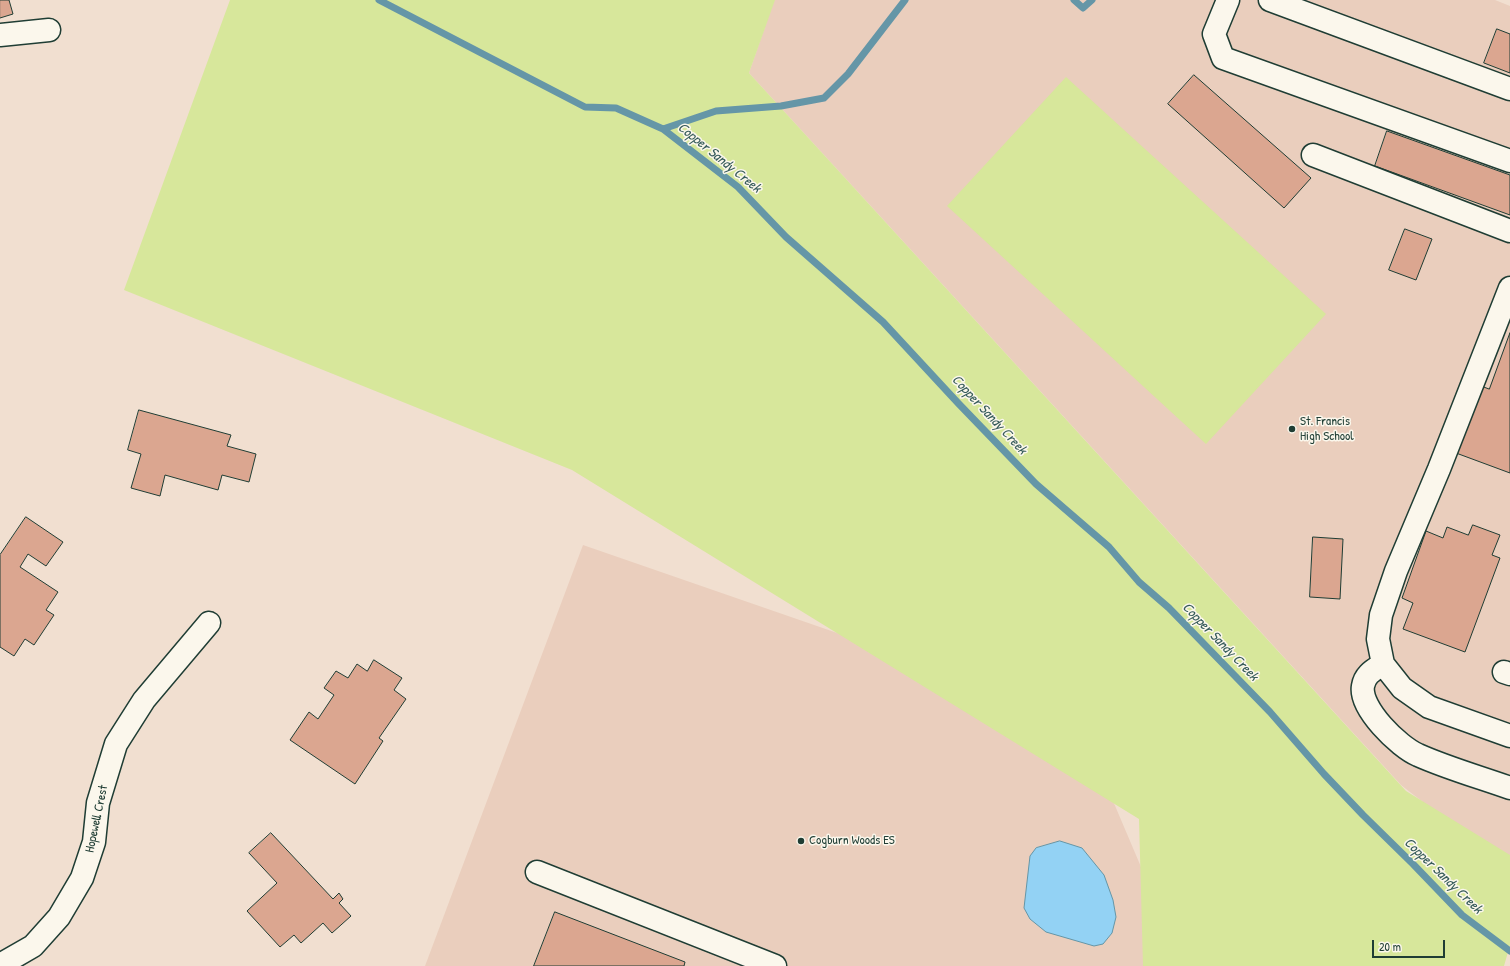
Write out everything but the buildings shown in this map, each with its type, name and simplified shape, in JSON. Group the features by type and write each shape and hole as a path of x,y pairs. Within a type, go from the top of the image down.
{"street":[{"path":"1228,0 1214,34 1223,58 1510,161"},
{"path":"1270,0 1510,89"},
{"path":"0,35 49,30"},
{"path":"1313,155 1510,231"},
{"path":"1510,288 1439,469 1396,570 1381,615 1378,639 1383,664 1402,688 1429,707 1510,736"},
{"name":"Hopewell Crest","path":"0,965 33,946 59,916 82,878 94,842 98,803 116,744 144,700 209,622"},
{"path":"1383,664 1368,673 1363,686 1364,698 1373,714 1398,743 1416,755 1510,788"},
{"path":"537,872 775,966"}],"shaded area":[{"name":"St. Francis High School","path":"774,0 1495,0 1510,6 1510,870 1401,785 749,73"},
{"name":"Cogburn Woods ES","path":"583,545 1077,716 1183,966 425,966"}],"green space":[{"path":"230,0 775,0 749,73 1406,791 1510,855 1510,945 1504,966 1143,966 1139,819 572,470 124,290"},
{"path":"1066,77 1326,314 1206,444 947,206"}],"water":[{"path":"1060,841 1082,848 1104,875 1113,900 1116,917 1112,933 1103,944 1094,946 1046,932 1030,919 1024,908 1030,856 1036,848"}],"waterway":[{"name":"Copper Sandy Creek","path":"379,0 585,107 616,108 663,129 738,187 786,237 883,322 1036,484 1109,547 1139,582 1169,608 1270,712 1324,774 1462,915 1510,951"},
{"path":"663,129 716,111 781,106 824,98 848,74 905,0"},
{"path":"1074,0 1083,8 1092,0"}],"place":[{"name":"St. Francis High School","path":"1292,429"},
{"name":"Cogburn Woods ES","path":"801,841"}]}
